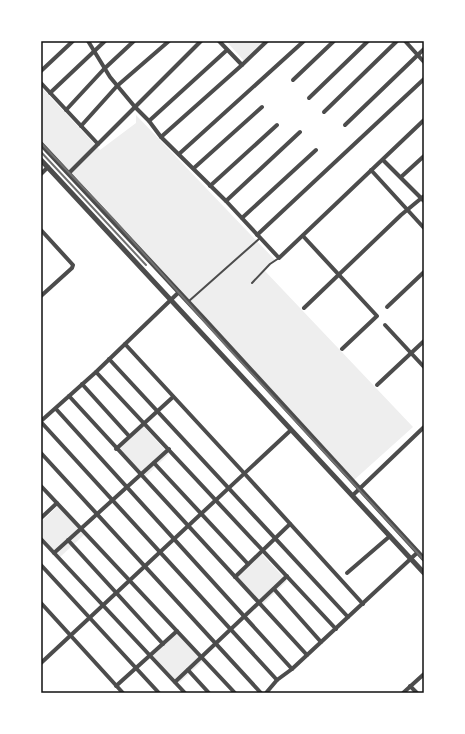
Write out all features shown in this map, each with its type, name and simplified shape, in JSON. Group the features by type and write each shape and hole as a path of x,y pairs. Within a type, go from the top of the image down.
{"street":[{"path":"41,71 73,41"},
{"path":"88,41 104,69 161,137 194,168 279,258 424,120"},
{"path":"50,92 105,41"},
{"path":"66,110 104,69 134,41"},
{"path":"81,126 117,86 169,41"},
{"path":"69,173 201,41"},
{"path":"219,41 242,65"},
{"path":"161,137 268,41"},
{"path":"179,154 304,41"},
{"path":"293,80 334,41"},
{"path":"308,98 368,41"},
{"path":"324,112 397,41"},
{"path":"405,41 424,62"},
{"path":"345,124 424,48"},
{"path":"149,121 227,50"},
{"path":"259,236 424,80"},
{"path":"41,83 98,144"},
{"path":"194,168 262,106"},
{"path":"210,186 277,125"},
{"path":"226,201 300,132"},
{"path":"41,144 180,292 424,559"},
{"path":"242,218 316,150"},
{"path":"401,178 424,156"},
{"path":"41,160 424,572"},
{"path":"304,308 407,210 423,198 383,160"},
{"path":"41,174 48,167"},
{"path":"371,170 424,228"},
{"path":"41,230 73,265 72,268 41,295"},
{"path":"303,236 377,316 342,349"},
{"path":"387,307 424,272"},
{"path":"180,292 41,422 230,630 278,680"},
{"path":"385,325 424,367"},
{"path":"377,385 424,341"},
{"path":"125,344 363,604"},
{"path":"109,359 348,617"},
{"path":"96,372 336,629"},
{"path":"82,384 129,436"},
{"path":"69,396 307,655"},
{"path":"116,448 173,397"},
{"path":"56,408 292,669"},
{"path":"353,495 424,427"},
{"path":"41,663 291,430"},
{"path":"54,553 169,449"},
{"path":"41,453 261,693"},
{"path":"154,463 248,564"},
{"path":"41,486 235,693"},
{"path":"42,515 57,503"},
{"path":"234,577 276,539 290,524"},
{"path":"347,573 390,536"},
{"path":"41,539 185,693"},
{"path":"68,540 163,644"},
{"path":"266,693 278,680 336,629 418,552"},
{"path":"41,565 159,693"},
{"path":"175,682 287,576"},
{"path":"274,589 321,642"},
{"path":"41,603 123,693"},
{"path":"116,686 177,631"},
{"path":"188,670 209,693"},
{"path":"403,693 424,674"},
{"path":"410,686 417,693"}],"lane":[{"path":"188,302 259,236"},
{"path":"252,282 270,264 279,258"}],"shaded area":[{"path":"226,41 269,41 246,63"},
{"path":"41,87 100,150 136,123 136,115 275,260 264,270 413,427 354,480 41,140"},
{"path":"143,426 169,454 144,478 118,449"},
{"path":"59,505 85,534 60,557 41,536 41,522"},
{"path":"261,553 287,581 262,605 236,576"},
{"path":"177,632 203,661 178,684 152,655"}],"railway":[{"path":"41,143 114,220 230,350 424,560"},
{"path":"41,152 146,265"}]}
